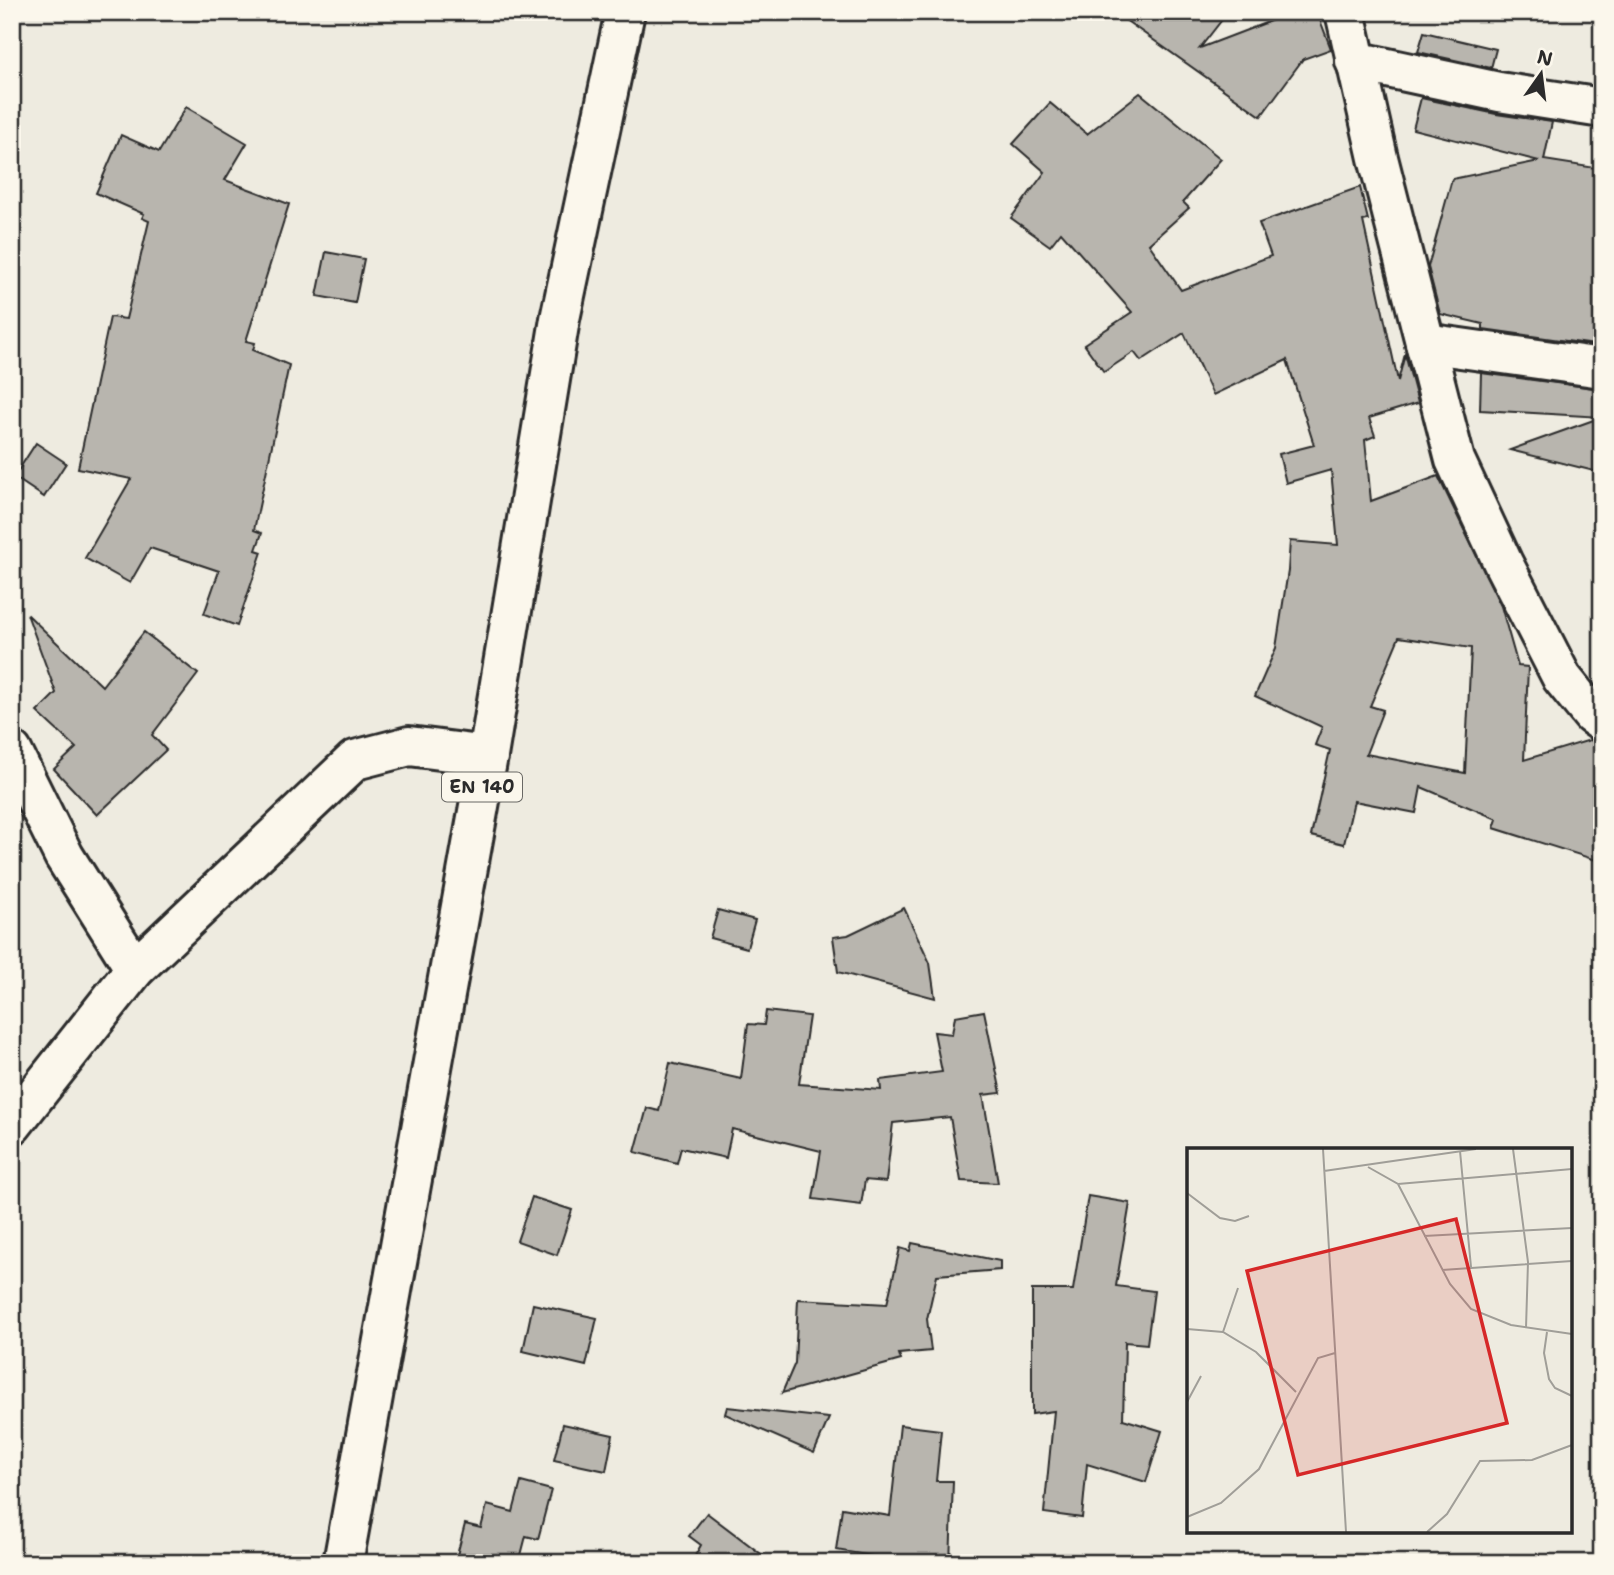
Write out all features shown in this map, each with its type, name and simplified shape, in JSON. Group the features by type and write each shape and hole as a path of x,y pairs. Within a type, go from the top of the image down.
{"street":[{"name":"EN 140","path":"343,1563 488,756 560,319 625,12"},
{"path":"1345,12 1455,460 1562,678 1592,715 1602,722"},
{"path":"1355,61 1499,92 1602,108"},
{"path":"1425,342 1602,368"},
{"path":"12,1125 135,969 355,760 409,746 488,756"},
{"path":"12,751 64,856 135,969"}],"building":[{"path":"1114,12 1228,12 1200,48 1294,12 1317,12 1331,49 1303,59 1261,116"},
{"path":"1424,32 1496,49 1491,68 1418,52"},
{"path":"1140,93 1221,159 1183,202 1189,208 1149,244 1181,290 1271,256 1259,223 1360,187 1368,220 1363,221 1398,381 1405,354 1418,403 1369,418 1375,436 1365,440 1371,501 1438,476 1501,606 1518,666 1528,667 1524,760 1590,740 1596,742 1602,763 1602,862 1494,828 1497,819 1421,787 1416,813 1354,801 1344,844 1311,836 1330,750 1315,745 1322,727 1255,696 1276,648 1290,541 1338,545 1331,470 1286,483 1279,454 1314,445 1287,360 1213,395 1184,333 1141,361 1134,352 1104,372 1084,344 1132,312 1061,232 1050,246 1011,218 1045,172 1013,144 1050,103 1087,134","holes":["1399,637 1471,648 1465,773 1366,754 1383,710 1370,706"]},
{"path":"1421,98 1496,114 1552,122 1544,160 1602,169 1602,346 1483,329 1483,324 1440,314 1428,267 1452,179 1539,161 1413,129"},
{"path":"186,107 247,143 225,180 289,204 246,341 255,343 253,350 289,365 254,530 262,533 256,550 262,552 237,626 204,614 219,571 150,548 130,583 85,558 131,479 78,468 110,317 126,319 149,221 142,218 144,214 96,193 121,135 159,152"},
{"path":"326,252 364,259 355,303 317,296"},
{"path":"1481,373 1602,389 1602,417 1480,410"},
{"path":"1602,417 1602,473 1510,450"},
{"path":"36,443 66,463 44,497 14,477"},
{"path":"27,614 102,686 144,632 198,674 152,735 166,750 97,815 54,769 76,748 37,712 56,693"},
{"path":"904,908 930,963 935,998 838,972 833,937 848,935"},
{"path":"718,910 755,920 747,948 710,938"},
{"path":"766,1011 809,1016 799,1084 881,1090 880,1080 942,1072 934,1032 952,1034 955,1016 984,1011 1001,1093 983,1095 998,1183 961,1181 950,1117 893,1123 886,1182 865,1180 861,1205 813,1199 821,1151 732,1129 726,1158 681,1148 677,1163 635,1152 647,1108 659,1111 670,1063 741,1079 748,1024 764,1025"},
{"path":"1088,1196 1130,1203 1116,1286 1154,1291 1147,1344 1125,1342 1123,1419 1162,1431 1146,1482 1087,1464 1082,1518 1044,1513 1054,1411 1032,1414 1032,1290 1073,1290"},
{"path":"532,1197 572,1210 557,1255 517,1241"},
{"path":"912,1243 1000,1261 1000,1270 937,1275 927,1319 931,1351 899,1354 901,1360 782,1393 795,1363 798,1299 887,1304 900,1248 910,1251"},
{"path":"533,1304 597,1318 586,1366 523,1351"},
{"path":"727,1407 829,1418 814,1453 725,1414"},
{"path":"563,1424 613,1435 606,1471 554,1460"},
{"path":"900,1425 941,1430 936,1481 953,1481 950,1563 897,1563 897,1560 836,1550 842,1508 890,1516"},
{"path":"521,1482 551,1490 538,1539 526,1536 519,1563 455,1563 465,1524 481,1528 487,1505 513,1512"},
{"path":"707,1513 773,1563 691,1563 701,1545 689,1536"}]}
